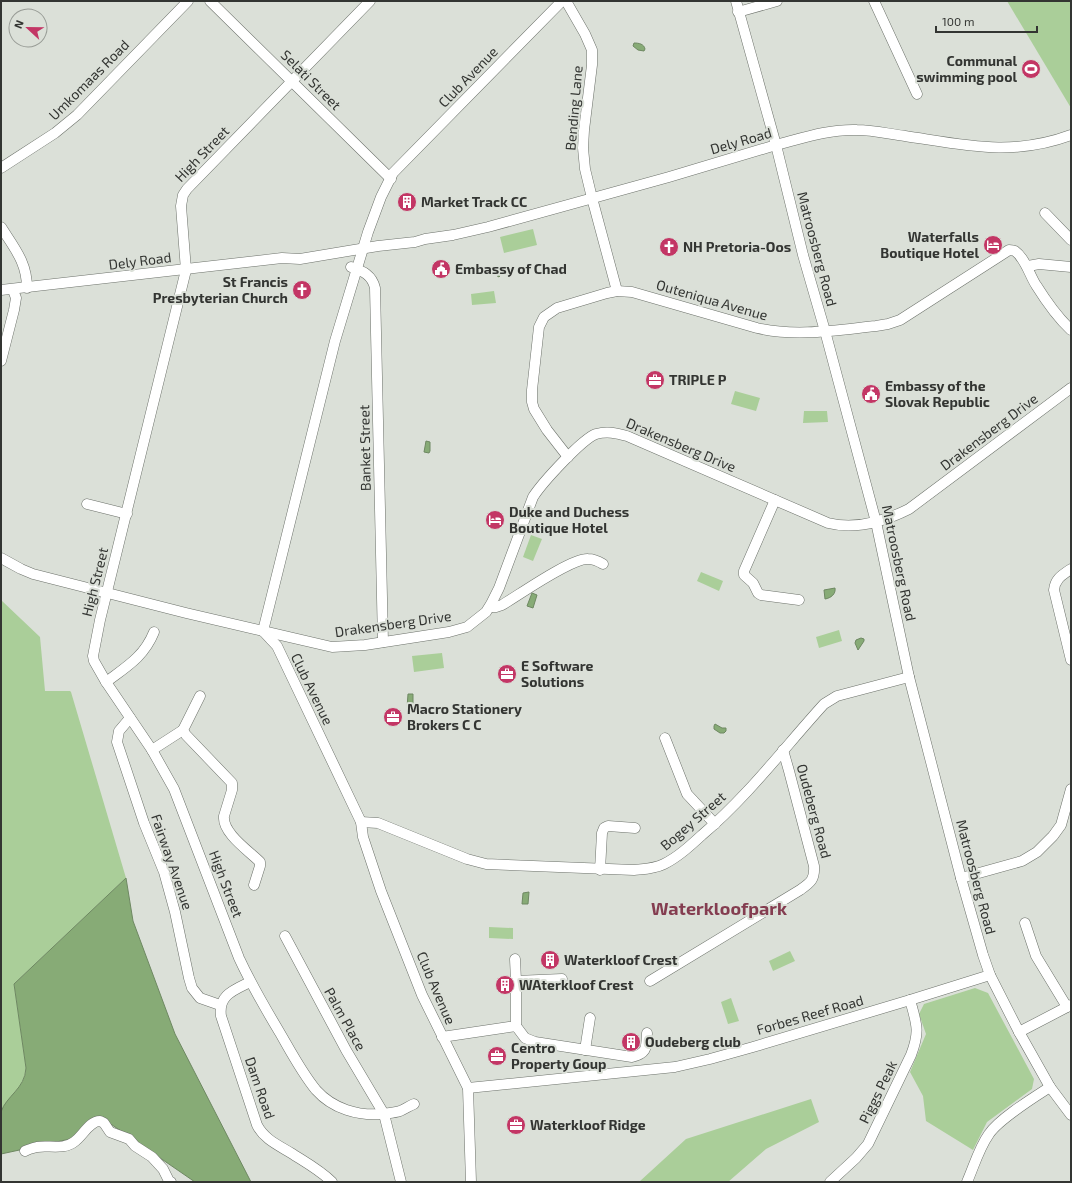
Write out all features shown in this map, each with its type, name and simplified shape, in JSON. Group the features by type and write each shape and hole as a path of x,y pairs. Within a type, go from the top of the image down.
{"street":[{"name":"Umkomaas Road","path":"1,168 55,133 73,119 188,1"},
{"name":"Selati Street","path":"210,1 391,176"},
{"name":"High Street","path":"370,1 187,189 183,195 181,206 186,270 95,641 93,656 94,662 106,682 152,750 174,789 239,958 250,982 300,1068 320,1094 332,1103 348,1111 370,1115 384,1114 400,1111 414,1104"},
{"name":"Club Avenue","path":"471,1182 468,1088 422,995 381,891 362,837 360,822 277,646 263,631 335,341 342,297 353,268 376,195 391,176 562,1"},
{"name":"Bending Lane","path":"566,1 585,34 592,50 592,65 584,130 583,148 585,169 617,291"},
{"name":"Matroosberg Road","path":"736,1 776,145 803,255 876,522 909,678 961,878 990,975 1019,1032 1050,1087 1071,1115"},
{"path":"738,12 777,1"},
{"path":"874,1 916,94"},
{"name":"Dely Road","path":"1,290 13,290 282,258 300,259 360,245 412,238 425,239 453,235 488,227 669,177 811,135 848,130 874,131 984,148 1002,148 1038,144 1071,135"},
{"path":"1045,213 1071,240"},
{"path":"1,227 21,258 27,277 27,288"},
{"name":"Outeniqua Avenue","path":"568,457 546,430 534,409 532,402 538,327 544,317 557,308 617,291 632,292 772,332 787,333 825,331 876,326 900,320 1008,250 1016,252 1028,266"},
{"path":"1071,267 1039,264 1028,266 1036,286 1062,321 1071,330"},
{"name":"Banket Street","path":"353,268 370,276 373,279 375,288 383,642"},
{"path":"1,361 14,310 16,298 13,290"},
{"name":"Drakensberg Drive","path":"1,558 21,570 107,594 332,647 350,647 449,632 459,630 467,626 475,621 490,607 499,588 533,497 568,457 589,438 596,434 608,432 616,433 828,523 847,526 876,522 909,509 1071,388"},
{"path":"775,500 744,575 754,583 758,593 761,595 799,600"},
{"path":"87,504 127,514"},
{"path":"490,607 502,606 562,569 578,561 587,559 597,560 603,564"},
{"path":"1071,569 1057,580 1054,590 1071,660"},
{"path":"106,682 138,658 148,646 154,632"},
{"path":"277,646 293,638"},
{"name":"Bogey Street","path":"360,822 368,821 378,823 478,863 600,870 634,870 653,868 662,865 685,850 715,824 754,784 830,699 909,678"},
{"path":"152,750 183,730 200,696"},
{"name":"Fairway Avenue","path":"130,718 118,731 117,742 144,823 164,872 175,912 192,988 200,998 220,1005"},
{"path":"183,730 186,736 232,783 233,787 224,820 226,827 238,842 260,862 254,886"},
{"path":"665,738 687,794 715,824"},
{"name":"Oudeberg Road","path":"650,981 800,890 812,879 814,874 814,866 790,771 783,750"},
{"path":"961,878 1022,861 1037,852 1060,828 1071,789"},
{"path":"600,870 602,834 604,828 608,826 635,828"},
{"path":"1019,1032 1069,1006 1036,956 1025,923"},
{"name":"Palm Place","path":"285,936 346,1050 384,1114 401,1182"},
{"path":"515,959 516,1026 527,1039 535,1042 632,1057 640,1055 646,1050 647,1033"},
{"name":"Forbes Reef Road","path":"468,1088 675,1067 717,1057 990,975"},
{"path":"516,981 562,979"},
{"path":"220,1005 226,996 250,982"},
{"name":"Piggs Peak","path":"830,1182 856,1158 868,1144 911,1055 917,1033 910,1000"},
{"name":"Dam Road","path":"220,1005 221,1016 260,1130 268,1139 321,1172 332,1182"},
{"path":"585,1050 590,1018"},
{"name":"Club Avenue","path":"442,1037 516,1026"},
{"path":"967,1182 990,1133 1002,1121 1050,1087"},
{"path":"24,1151 37,1147 67,1146 74,1143 92,1123 100,1121 104,1123 110,1132 129,1139 152,1157 163,1169 171,1182"}],"shaded area":[{"path":"1007,1 1071,1 1071,108"},
{"path":"634,43 642,45 645,49 644,51 638,50 633,46"},
{"path":"533,229 537,245 504,253 500,237"},
{"path":"506,268 499,277 494,274 493,269"},
{"path":"494,291 496,303 472,305 471,294"},
{"path":"735,391 760,398 756,411 731,404"},
{"path":"804,411 827,411 828,422 803,423"},
{"path":"426,441 430,442 429,453 424,452"},
{"path":"531,535 542,539 533,561 523,557"},
{"path":"701,572 723,581 719,591 697,581"},
{"path":"835,588 833,595 825,599 824,590"},
{"path":"532,593 537,595 533,608 527,606"},
{"path":"1,600 40,637 45,691 71,692 126,878 14,984 26,1068 20,1086 1,1112"},
{"path":"839,630 842,641 819,648 816,637"},
{"path":"861,638 864,639 864,641 858,650 855,643 856,640"},
{"path":"442,653 444,668 414,672 412,656"},
{"path":"408,694 413,694 413,708 407,708"},
{"path":"715,724 722,728 726,728 726,731 724,733 720,733 714,729"},
{"path":"126,878 133,921 175,1034 251,1182 195,1182 102,1118 70,1139 1,1154 1,1112 3,1106 19,1087 25,1075 26,1068 14,984"},
{"path":"529,892 528,904 522,904 523,893"},
{"path":"489,927 513,928 513,939 489,938"},
{"path":"790,951 795,961 773,971 769,961"},
{"path":"975,988 988,993 1034,1079 1032,1089 987,1122 973,1150 926,1121 923,1096 910,1072 926,1034 919,1014 924,1004"},
{"path":"731,998 739,1021 728,1024 721,1002"},
{"path":"811,1099 819,1122 766,1149 728,1182 639,1182 686,1139"}],"place":[{"name":"Communal swimming pool","path":"1031,69"},
{"name":"Market Track CC","path":"407,202"},
{"name":"Waterfalls Boutique Hotel","path":"993,245"},
{"name":"NH Pretoria-Oos","path":"669,247"},
{"name":"Embassy of Chad","path":"441,269"},
{"name":"St Francis Presbyterian Church","path":"302,290"},
{"name":"TRIPLE P","path":"655,380"},
{"name":"Embassy of the Slovak Republic","path":"871,394"},
{"name":"Duke and Duchess Boutique Hotel","path":"495,520"},
{"name":"E Software Solutions","path":"507,674"},
{"name":"Macro Stationery Brokers C C","path":"393,717"},
{"name":"Waterkloof Crest","path":"550,960"},
{"name":"WAterkloof Crest","path":"505,985"},
{"name":"Oudeberg club","path":"631,1042"},
{"name":"Centro Property Goup","path":"497,1056"},
{"name":"Waterkloof Ridge","path":"516,1125"}],"district":[{"name":"Waterkloofpark","path":"719,909"}]}
